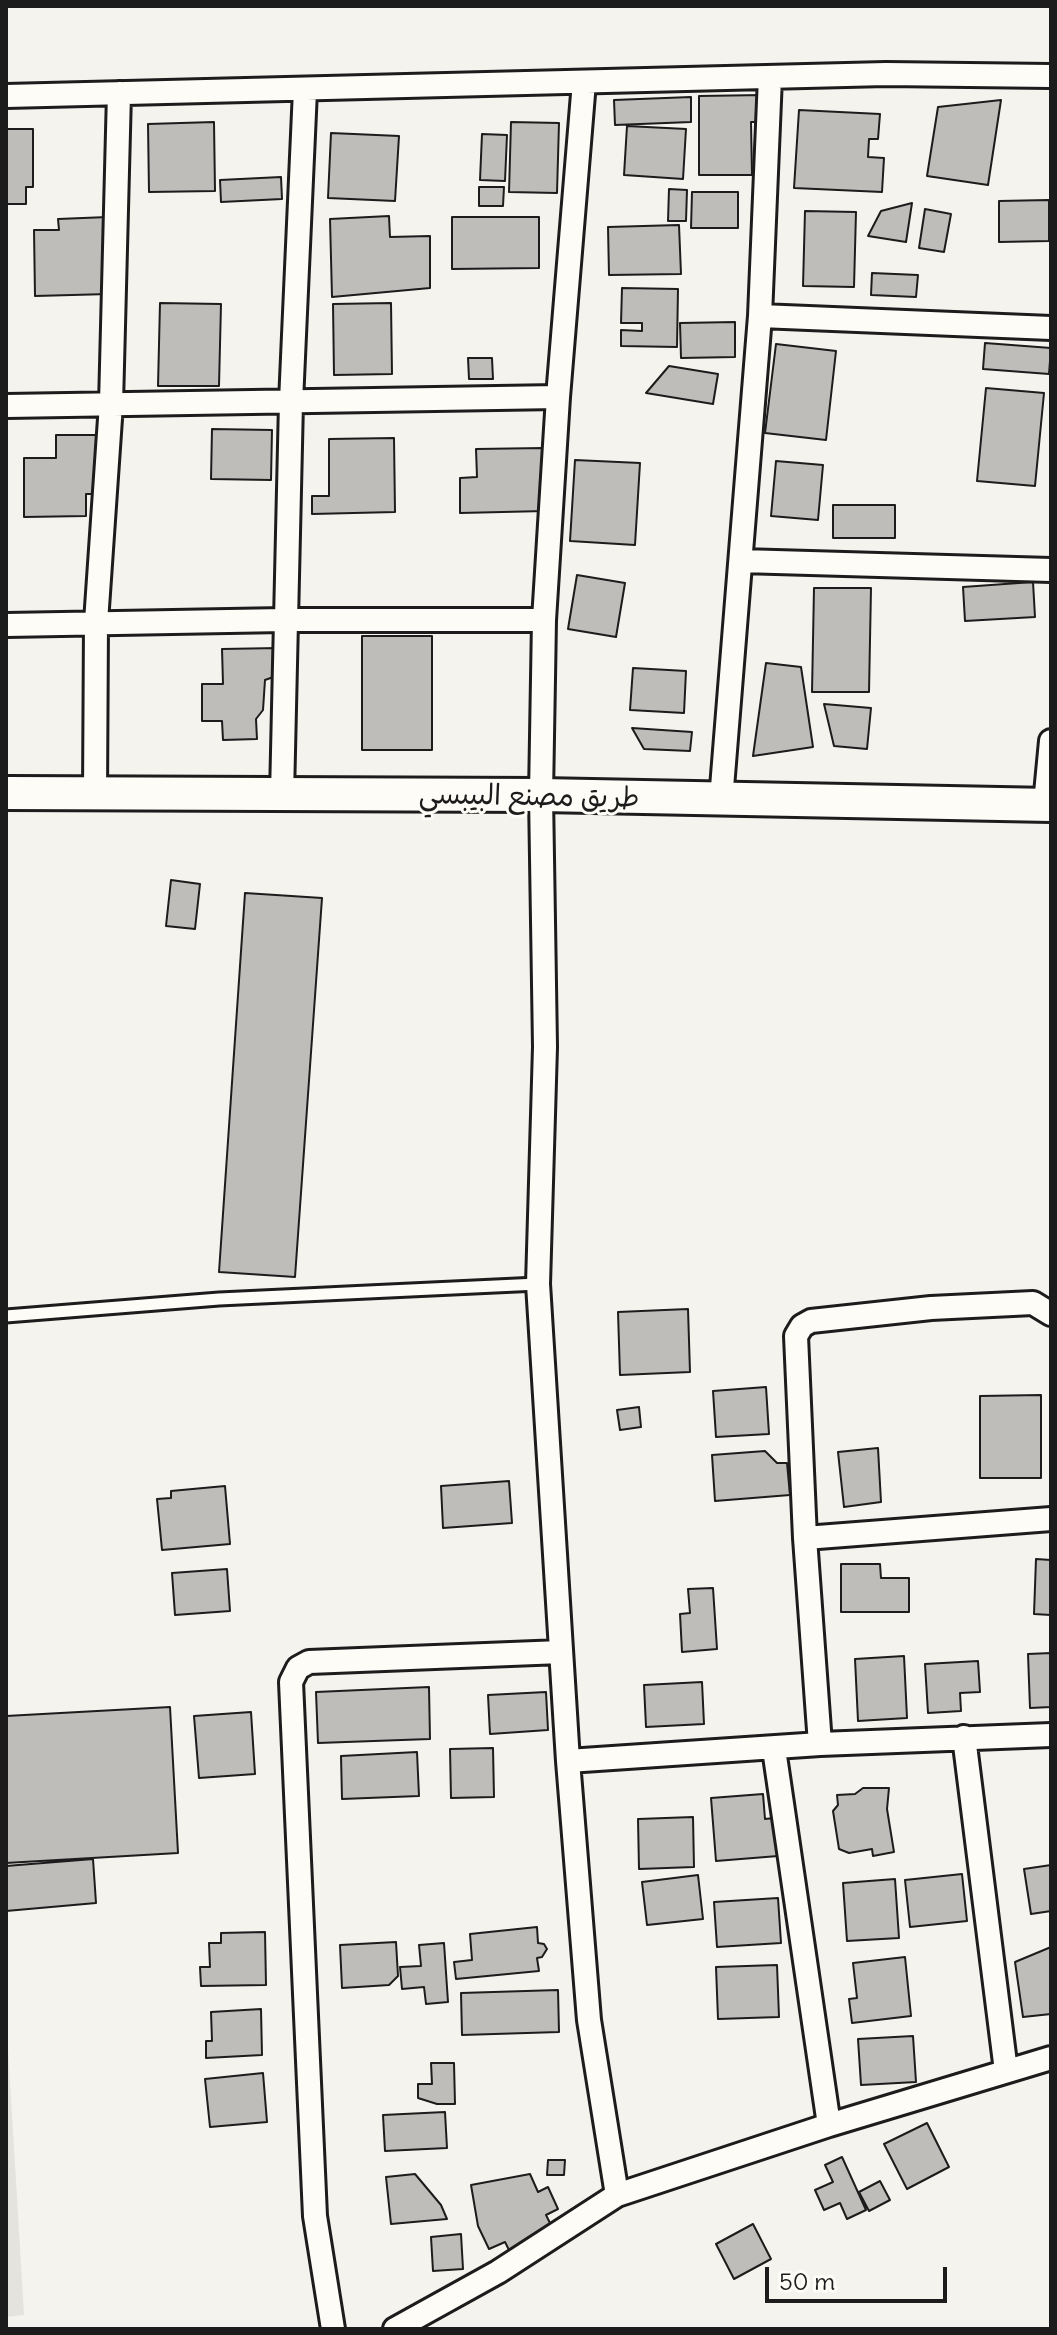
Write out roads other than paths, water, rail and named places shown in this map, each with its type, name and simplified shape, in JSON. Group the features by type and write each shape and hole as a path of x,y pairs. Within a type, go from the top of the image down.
{"main road":[{"name":"طريق مصنع البيبسي","path":"6,793 541,795 1048,805"}],"street":[{"path":"6,96 886,74 1051,76"},
{"path":"721,800 760,316 770,77"},
{"path":"584,82 558,397 544,620 541,795 545,1047 538,1284 568,1761 589,2020 617,2195"},
{"path":"282,795 291,402 305,90"},
{"path":"95,795 96,622 111,404 119,93"},
{"path":"760,316 1051,328"},
{"path":"6,406 558,397"},
{"path":"741,561 1051,570"},
{"path":"6,625 284,620 544,620"},
{"path":"1048,805 1051,741"},
{"path":"820,1744 805,1538 796,1336 802,1326 811,1321 931,1308 1033,1303 1051,1314"},
{"path":"805,1538 1051,1519"},
{"path":"333,2329 315,2216 291,1682 298,1668 309,1662 561,1652"},
{"path":"568,1761 820,1744 1051,1735"},
{"path":"964,1737 1006,2071"},
{"path":"774,1749 829,2125"},
{"path":"395,2329 498,2272 617,2195 829,2125 1051,2058"}],"lane":[{"path":"6,1316 219,1299 538,1284"}]}
